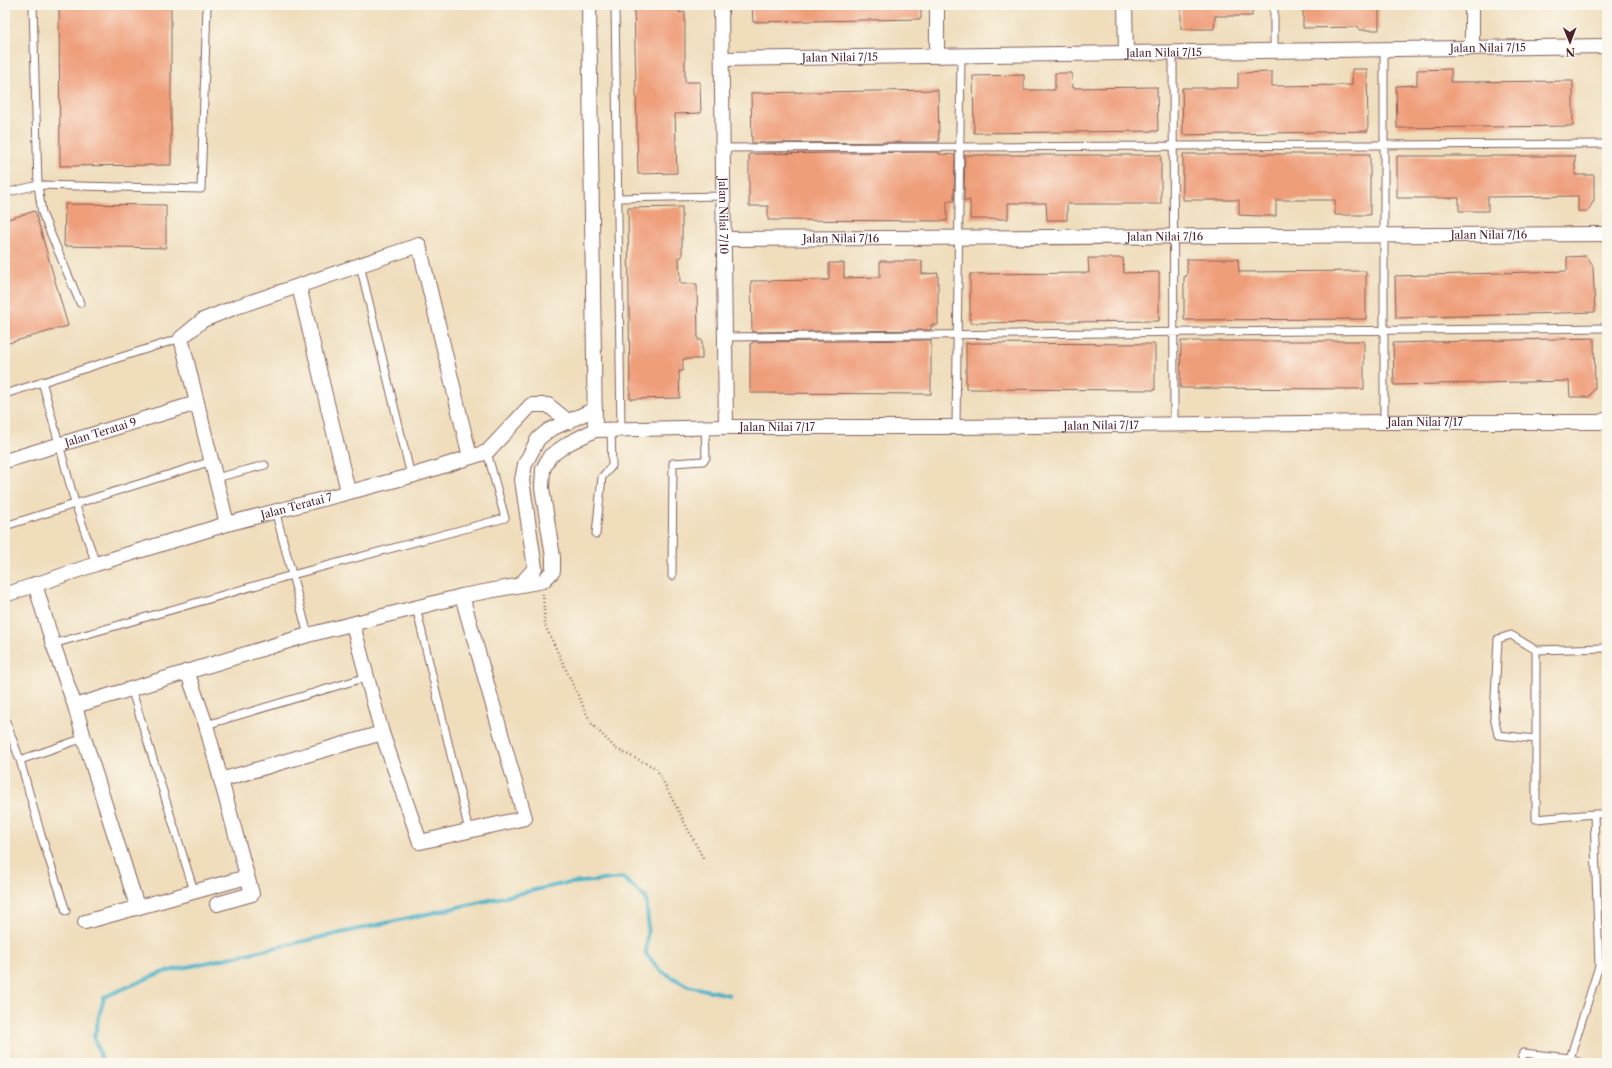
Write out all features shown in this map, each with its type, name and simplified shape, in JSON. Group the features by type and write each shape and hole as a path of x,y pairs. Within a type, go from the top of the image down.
{"street":[{"path":"75,706 187,671 416,607 462,596 543,581 553,571 553,557 542,488 543,469 550,456 569,443 595,430 589,5"},
{"name":"Jalan Nilai 7/10","path":"721,5 726,427"},
{"path":"937,5 937,56"},
{"path":"1125,5 1126,53"},
{"path":"1472,5 1472,48"},
{"name":"Jalan Nilai 7/15","path":"722,59 1607,46"},
{"name":"Jalan Nilai 7/16","path":"724,239 1607,234"},
{"path":"227,524 182,338 203,320 360,264 419,245 470,457"},
{"path":"299,286 348,491"},
{"name":"Jalan Teratai 9","path":"5,461 197,403"},
{"path":"487,452 531,405 548,405 569,422"},
{"path":"520,585 535,568 522,480 525,464 538,439 549,430 595,409"},
{"name":"Jalan Nilai 7/17","path":"595,430 726,427 956,427 1384,422 1600,422 1607,419"},
{"name":"Jalan Teratai 7","path":"5,595 96,564 227,524 275,510 411,476 487,452"},
{"path":"35,584 53,644 75,706 137,906"},
{"path":"353,625 382,733 420,842 525,818 462,596"},
{"path":"187,671 206,725 252,894 217,904"},
{"path":"221,780 382,733"},
{"path":"85,922 247,876"}],"lane":[{"path":"33,5 38,185 42,213 80,303"},
{"path":"5,193 38,185 201,189 207,5"},
{"path":"596,534 602,477 612,466 616,430 618,198 615,5"},
{"path":"1274,5 1274,51"},
{"path":"1384,49 1384,422"},
{"path":"1173,52 1174,424"},
{"path":"956,427 961,55"},
{"path":"723,148 1607,144"},
{"path":"618,198 723,196"},
{"path":"360,264 411,476"},
{"path":"725,337 1607,328"},
{"path":"5,394 42,381 182,338"},
{"path":"42,381 75,504 96,564"},
{"path":"672,576 673,463 703,461 706,458 705,428"},
{"path":"53,644 292,575 505,518 487,452"},
{"path":"5,526 212,461"},
{"path":"216,478 265,465"},
{"path":"275,510 308,636"},
{"path":"416,607 469,831"},
{"path":"1536,739 1498,735 1494,717 1498,639 1511,635 1536,650 1607,648"},
{"path":"1536,650 1536,819 1607,814"},
{"path":"206,725 367,677"},
{"path":"131,688 194,891"},
{"path":"5,720 20,760 41,835 66,911"},
{"path":"20,760 84,738"},
{"path":"1570,1058 1599,966 1594,814"},
{"path":"1521,1063 1523,1053 1570,1058 1580,1063"}],"path":[{"path":"543,581 545,625 591,723 616,749 656,768 703,858"}],"building":[{"path":"59,5 171,5 171,165 60,166"},
{"path":"634,5 679,5 680,13 685,12 685,82 700,82 701,113 675,114 677,173 638,174"},
{"path":"752,5 921,5 921,19 753,22"},
{"path":"1181,5 1252,5 1252,16 1215,16 1214,29 1181,29"},
{"path":"1303,5 1379,5 1379,30 1359,30 1359,27 1303,28"},
{"path":"1352,69 1367,69 1368,131 1183,135 1182,88 1238,88 1238,73 1272,72 1272,86 1352,85"},
{"path":"1451,69 1451,82 1573,81 1573,126 1397,128 1396,86 1417,85 1417,70"},
{"path":"1055,73 1072,73 1073,88 1157,87 1158,131 974,133 973,76 1024,75 1024,90 1055,90"},
{"path":"938,90 939,142 752,143 751,93"},
{"path":"939,152 939,154 955,155 954,201 947,201 947,221 768,220 768,206 749,206 749,154"},
{"path":"1183,154 1370,154 1370,215 1335,215 1335,200 1276,200 1276,216 1260,216 1239,215 1239,200 1183,200"},
{"path":"965,155 1161,155 1161,204 1067,204 1067,220 1047,220 1046,203 1008,203 1008,219 970,219 970,200 964,201"},
{"path":"1397,156 1575,156 1575,175 1594,175 1594,200 1588,211 1578,211 1578,196 1488,197 1488,211 1459,211 1459,198 1397,198"},
{"path":"65,204 166,205 166,248 64,246"},
{"path":"682,207 682,257 679,257 680,284 697,284 698,340 702,340 702,359 683,359 683,371 679,371 680,398 630,399 628,208"},
{"path":"35,211 68,326 5,344 5,220"},
{"path":"1586,256 1593,266 1595,312 1396,318 1395,276 1567,271 1567,257"},
{"path":"1088,258 1123,258 1124,273 1159,272 1159,321 970,323 970,274 1089,273"},
{"path":"1187,259 1238,259 1239,272 1366,271 1366,319 1184,320 1184,277 1187,276"},
{"path":"880,261 922,261 922,274 938,273 938,325 931,325 931,330 752,332 751,281 829,280 829,263 844,263 844,278 880,277"},
{"path":"1594,338 1595,388 1589,397 1570,397 1569,381 1394,385 1393,343"},
{"path":"931,340 931,394 750,393 750,344 752,344 752,342"},
{"path":"1181,341 1364,341 1364,389 1180,388"},
{"path":"966,343 1155,344 1155,390 966,389"}],"waterway":[{"path":"103,1063 94,1037 104,997 160,973 562,884 623,878 646,898 648,921 646,954 661,971 688,986 729,995"}]}
